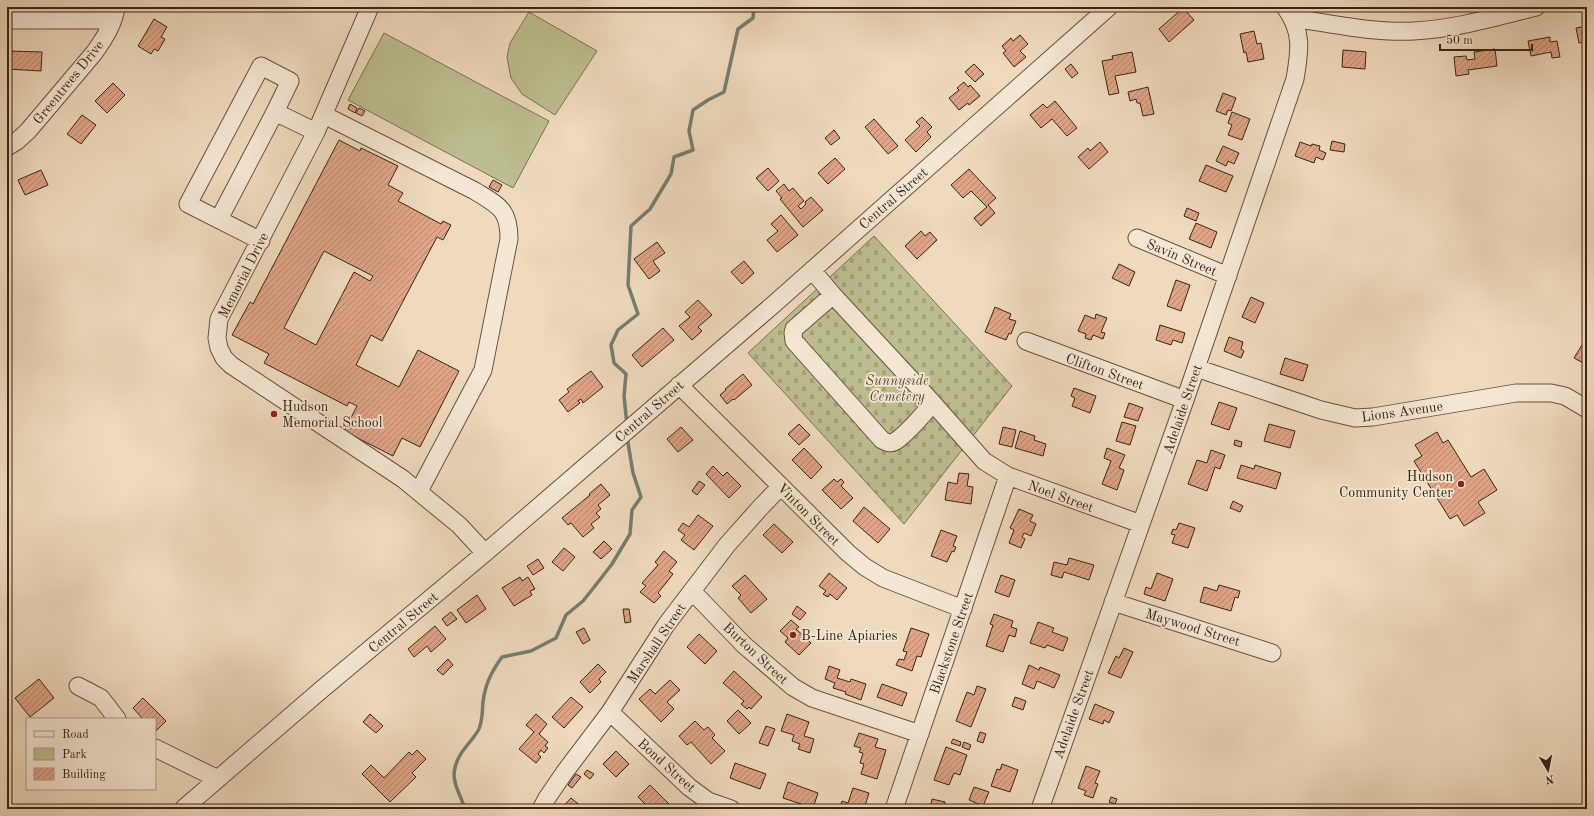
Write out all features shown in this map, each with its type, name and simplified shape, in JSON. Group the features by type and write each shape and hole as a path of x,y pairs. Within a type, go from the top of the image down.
{"street":[{"name":"Memorial Drive","path":"370,7 316,132 261,241 219,319 217,338 219,348 224,358 231,366 419,491 459,525 485,553"},
{"name":"Central Street","path":"183,809 321,690 485,553 812,270 1109,7"},
{"path":"1289,12 1376,30 1412,31 1463,24 1536,7"},
{"name":"Adelaide Street","path":"1040,809 1185,400 1295,80 1299,35 1289,12"},
{"path":"7,20 115,14"},
{"name":"Greentrees Drive","path":"7,147 17,142 28,131 94,53 102,42 115,14"},
{"path":"219,219 290,81 261,66 188,204 261,241"},
{"path":"275,112 316,132"},
{"path":"324,115 475,191 494,202 507,218 509,239 483,370 419,491"},
{"name":"Savin Street","path":"1137,238 1228,276"},
{"name":"Noel Street","path":"812,270 984,461 1008,476 1140,524"},
{"path":"833,295 794,329 794,341 882,440 886,442 896,441 928,409 932,402"},
{"name":"Clifton Street","path":"1026,341 1185,400"},
{"name":"Lions Avenue","path":"1196,368 1321,410 1355,418 1373,417 1516,392 1551,393 1565,396 1587,409"},
{"name":"Vinton Street","path":"679,385 848,553 865,568 883,578 963,609"},
{"name":"Blackstone Street","path":"894,809 1008,476"},
{"name":"Marshall Street","path":"541,809 564,773 610,712 666,625 727,545 759,508 781,486"},
{"name":"Burton Street","path":"692,591 744,645 793,687 812,698 920,734"},
{"name":"Maywood Street","path":"1113,602 1272,652"},
{"path":"78,686 100,698 116,718"},
{"name":"Bond Street","path":"610,712 690,787 708,801 731,809"},
{"path":"156,748 218,779"}],"green space":[{"path":"529,12 597,51 555,115 522,94 511,78 507,57 510,43"},
{"path":"384,33 549,121 513,188 348,100"},
{"name":"Sunnyside Cemetery","path":"874,236 1012,386 904,524 748,353"}],"building":[{"path":"1183,8 1194,20 1169,42 1159,29"},
{"path":"154,19 167,27 161,37 165,39 158,51 154,49 151,54 138,46"},
{"path":"1587,26 1587,42 1579,43 1576,28"},
{"path":"1254,31 1257,44 1261,43 1264,59 1248,62 1246,52 1244,53 1240,34"},
{"path":"1020,35 1028,44 1020,51 1026,57 1014,67 1003,53 1006,51 1002,46 1011,38 1013,41"},
{"path":"1550,37 1550,42 1557,41 1560,57 1552,58 1551,52 1531,56 1528,41"},
{"path":"1495,49 1497,66 1468,70 1469,74 1456,76 1454,57 1466,56 1467,60 1475,59 1474,52"},
{"path":"1343,50 1366,52 1365,69 1342,67"},
{"path":"7,51 42,52 41,71 7,69"},
{"path":"1132,52 1136,72 1115,76 1119,93 1109,95 1102,61 1113,59 1112,56"},
{"path":"974,64 984,74 975,82 965,72"},
{"path":"1071,64 1078,73 1072,78 1065,69"},
{"path":"964,82 968,87 970,85 980,96 969,105 968,103 959,110 949,98 959,90 957,88"},
{"path":"113,83 125,95 107,113 95,101"},
{"path":"1148,87 1154,114 1143,116 1140,103 1137,103 1136,99 1130,101 1128,92"},
{"path":"1223,93 1236,98 1231,111 1228,110 1226,115 1216,111"},
{"path":"1055,101 1077,128 1067,136 1052,119 1041,128 1030,115 1043,104 1047,108"},
{"path":"350,104 357,108 355,113 348,109"},
{"path":"359,108 365,111 362,116 356,113"},
{"path":"1232,112 1250,119 1242,140 1228,135 1232,125 1228,123"},
{"path":"82,115 96,125 81,144 67,134"},
{"path":"922,117 932,127 927,132 931,137 916,152 905,140 920,126 916,122"},
{"path":"874,119 898,146 888,154 865,127"},
{"path":"834,130 840,138 831,145 825,138"},
{"path":"339,140 360,151 361,148 398,166 388,185 403,193 398,201 441,224 443,221 451,225 443,240 437,237 382,341 371,335 356,365 399,387 418,350 459,371 420,447 402,438 393,456 344,431 357,406 349,402 347,406 264,363 269,354 232,335 250,302 253,304","holes":["324,251 373,276 370,281 354,272 316,345 284,328"]},
{"path":"1332,141 1345,144 1344,152 1330,150"},
{"path":"1100,142 1108,152 1089,169 1078,157 1088,148 1090,151"},
{"path":"1300,142 1311,146 1312,144 1320,146 1319,150 1326,153 1323,160 1316,157 1314,163 1295,156"},
{"path":"1223,146 1239,153 1234,164 1228,161 1226,166 1216,161"},
{"path":"835,158 845,169 828,184 818,173"},
{"path":"1206,165 1233,176 1226,192 1199,181"},
{"path":"768,168 779,181 768,191 756,178"},
{"path":"969,169 996,198 988,205 995,213 981,226 974,218 987,207 971,191 963,198 951,185"},
{"path":"41,170 48,185 25,195 18,180"},
{"path":"493,180 502,185 498,192 489,187"},
{"path":"784,184 789,191 793,188 804,201 798,206 801,209 806,204 805,202 811,197 823,210 803,227 780,199 782,198 776,191"},
{"path":"1187,208 1199,213 1196,221 1184,216"},
{"path":"781,215 798,235 777,252 767,240 778,231 771,224"},
{"path":"1196,223 1217,232 1211,248 1189,239"},
{"path":"921,231 925,236 930,232 937,240 917,259 905,246"},
{"path":"657,242 665,253 653,261 660,271 649,279 634,259"},
{"path":"744,261 754,273 742,284 731,272"},
{"path":"1119,264 1135,272 1129,286 1112,278"},
{"path":"1176,280 1190,285 1181,311 1167,306"},
{"path":"1251,297 1264,303 1255,323 1242,317"},
{"path":"698,300 712,315 698,327 702,331 692,340 679,326 690,317 685,312"},
{"path":"995,307 1011,314 1009,319 1016,321 1011,334 1009,333 1006,340 985,332"},
{"path":"1096,314 1107,318 1101,332 1105,333 1103,339 1093,335 1091,340 1085,338 1086,334 1078,331 1085,315 1095,319"},
{"path":"1160,325 1185,333 1182,343 1173,340 1171,345 1156,340"},
{"path":"663,328 674,340 642,367 632,355"},
{"path":"1229,337 1243,342 1241,349 1244,351 1241,358 1224,351"},
{"path":"1587,337 1587,365 1574,358"},
{"path":"1285,358 1308,365 1303,381 1280,374"},
{"path":"591,371 603,387 583,403 581,399 578,401 580,403 568,412 559,400 569,392 567,389"},
{"path":"743,374 752,385 727,404 720,395"},
{"path":"1074,388 1096,396 1090,413 1072,406 1075,398 1071,396"},
{"path":"1219,402 1237,408 1229,430 1211,424"},
{"path":"1129,403 1143,408 1138,421 1124,417"},
{"path":"1122,422 1136,426 1130,445 1116,441"},
{"path":"799,424 810,435 799,445 788,434"},
{"path":"1269,424 1295,431 1290,448 1264,441"},
{"path":"681,427 693,440 678,452 667,439"},
{"path":"1003,427 1016,430 1012,447 999,444"},
{"path":"1020,431 1035,436 1034,440 1046,444 1043,456 1015,448"},
{"name":"Hudson Community Center","path":"1437,432 1443,443 1448,440 1471,477 1484,469 1497,490 1478,502 1485,513 1464,526 1457,515 1450,519 1414,461 1422,456 1415,445"},
{"path":"1235,440 1242,442 1241,447 1234,445"},
{"path":"804,448 822,467 811,479 792,460"},
{"path":"1107,448 1125,455 1119,468 1124,470 1117,490 1102,484 1111,461 1104,458"},
{"path":"1211,450 1225,455 1220,469 1215,467 1207,491 1188,484 1197,460 1207,463"},
{"path":"1241,465 1254,469 1255,465 1281,473 1276,489 1237,478"},
{"path":"713,466 723,476 727,472 741,486 729,498 706,474"},
{"path":"959,473 969,474 967,486 973,487 971,504 945,500 948,482 957,484"},
{"path":"834,479 837,482 841,479 844,482 841,486 853,498 841,509 822,490"},
{"path":"699,481 705,485 697,495 692,491"},
{"path":"601,484 610,495 598,505 601,509 596,513 600,517 591,524 594,528 583,537 571,523 568,525 562,518"},
{"path":"1233,501 1243,506 1240,512 1230,508"},
{"path":"864,507 890,529 878,543 853,521"},
{"path":"1019,509 1033,515 1030,521 1036,524 1031,536 1024,533 1022,537 1025,539 1021,548 1009,543 1014,530 1010,528"},
{"path":"698,515 713,526 694,550 681,540 685,535 678,530 683,523 689,527"},
{"path":"1179,523 1195,528 1188,548 1172,543 1175,535 1171,534 1173,529 1176,530"},
{"path":"774,524 793,542 782,553 763,535"},
{"path":"941,530 957,536 953,546 956,547 954,552 952,551 947,562 931,556"},
{"path":"604,541 612,549 601,559 593,552"},
{"path":"564,548 575,557 563,571 552,562"},
{"path":"664,551 677,562 669,571 673,574 658,593 661,596 654,603 640,592 646,586 642,583 658,565 655,562"},
{"path":"1069,558 1094,565 1089,580 1064,572 1062,578 1051,575 1054,562 1067,565"},
{"path":"538,559 544,568 533,575 527,566"},
{"path":"829,573 847,588 837,600 830,594 828,597 823,594 826,591 819,586"},
{"path":"1157,573 1173,579 1165,601 1144,594 1146,587 1151,589"},
{"path":"745,575 767,599 751,613 738,598 741,595 732,586"},
{"path":"1001,575 1015,580 1009,597 995,592"},
{"path":"520,577 522,581 528,577 535,589 530,591 532,595 514,606 502,588"},
{"path":"1219,585 1240,591 1238,598 1235,597 1231,611 1200,602 1204,587 1217,591"},
{"path":"477,595 486,609 466,623 457,610"},
{"path":"797,606 806,613 800,620 792,614"},
{"path":"623,609 629,609 631,622 625,623"},
{"path":"451,612 457,619 447,626 442,619"},
{"path":"994,614 1013,621 1011,627 1017,629 1015,637 1009,635 1003,652 986,646 993,625 990,624"},
{"name":"B-Line Apiaries","path":"791,620 799,627 796,629 811,643 799,655 785,642 788,638 780,631"},
{"path":"1038,622 1054,628 1052,632 1068,638 1063,651 1047,645 1045,648 1030,643"},
{"path":"435,626 446,639 431,652 427,646 414,657 408,649"},
{"path":"584,628 590,640 583,644 576,632"},
{"path":"911,628 929,634 921,657 917,656 912,671 896,665 899,659 904,660 907,652 903,651"},
{"path":"699,634 717,651 705,664 687,647"},
{"path":"1124,648 1133,652 1121,678 1108,673 1116,656 1119,658"},
{"path":"448,659 453,665 443,675 437,670"},
{"path":"598,664 606,672 599,679 601,682 590,693 580,682"},
{"path":"1029,665 1039,670 1040,667 1060,675 1054,688 1037,681 1034,689 1022,684"},
{"path":"829,666 840,670 837,678 850,682 851,679 866,684 861,700 845,694 846,692 833,688 835,683 825,679"},
{"path":"734,671 762,697 751,709 749,707 747,709 741,704 744,701 723,683"},
{"path":"39,679 54,698 30,717 15,698"},
{"path":"670,680 680,690 667,702 674,709 661,722 639,699 650,689 655,694"},
{"path":"882,684 907,693 902,706 877,697"},
{"path":"977,686 986,689 971,727 956,721 967,692 974,695"},
{"path":"571,697 583,707 564,728 552,717"},
{"path":"1015,697 1026,701 1023,710 1012,706"},
{"path":"143,698 166,721 156,731 156,718 142,718 133,708"},
{"path":"1095,704 1114,712 1109,723 1104,720 1103,724 1089,719"},
{"path":"738,710 751,723 739,734 727,721"},
{"path":"370,714 383,726 376,733 363,722"},
{"path":"536,714 547,724 539,734 548,742 545,746 548,748 544,753 541,750 538,754 541,757 536,763 519,749 534,732 526,725"},
{"path":"787,714 809,722 804,736 814,739 810,753 798,749 800,744 792,741 794,735 781,731"},
{"path":"695,721 704,730 708,727 715,735 712,738 725,751 711,764 691,742 687,745 679,736"},
{"path":"766,726 775,729 768,746 759,743"},
{"path":"980,732 986,734 983,743 977,741"},
{"path":"859,733 878,739 875,747 886,750 877,779 861,774 864,764 860,763 863,753 859,752 861,748 854,746"},
{"path":"953,739 961,742 960,746 951,743"},
{"path":"964,742 971,745 969,750 962,747"},
{"path":"946,747 967,755 960,775 954,773 949,785 934,780"},
{"path":"417,750 426,759 412,773 416,777 390,802 362,774 371,765 384,778 409,752 412,755"},
{"path":"616,751 629,764 616,777 603,764"},
{"path":"735,763 766,774 760,789 730,778"},
{"path":"1002,764 1018,770 1010,792 991,786 997,769 1000,770"},
{"path":"1086,766 1100,771 1095,783 1098,784 1093,798 1084,795 1086,791 1078,788"},
{"path":"587,770 594,774 590,779 584,774"},
{"path":"576,774 581,777 572,788 568,785"},
{"path":"788,782 818,793 813,808 783,798"},
{"path":"650,785 669,804 664,809 650,809 638,797"},
{"path":"974,787 989,792 983,806 969,800"},
{"path":"853,788 869,793 864,809 839,809 842,801 848,803"},
{"path":"1111,797 1117,799 1115,804 1109,802"},
{"path":"571,798 582,807 580,809 561,809"},
{"path":"932,799 945,802 944,809 930,809"},
{"path":"304,806 305,809 294,809 294,808"}],"waterway":[{"path":"627,425 624,396 626,374 614,363 611,345 618,330 638,314 628,285 631,226 650,209 671,174 674,157 693,150 689,131 693,110 724,92 738,29 753,18 754,7"},
{"path":"465,809 455,783 455,768 462,752 479,729 482,718 485,689 495,667 502,657 531,651 556,638 566,615 583,601 595,586 612,564 630,534 632,510 641,497 633,473 627,437"}],"place":[{"name":"Hudson Memorial School","path":"274,414"},
{"name":"Hudson Community Center","path":"1461,484"},
{"name":"B-Line Apiaries","path":"793,635"}]}
